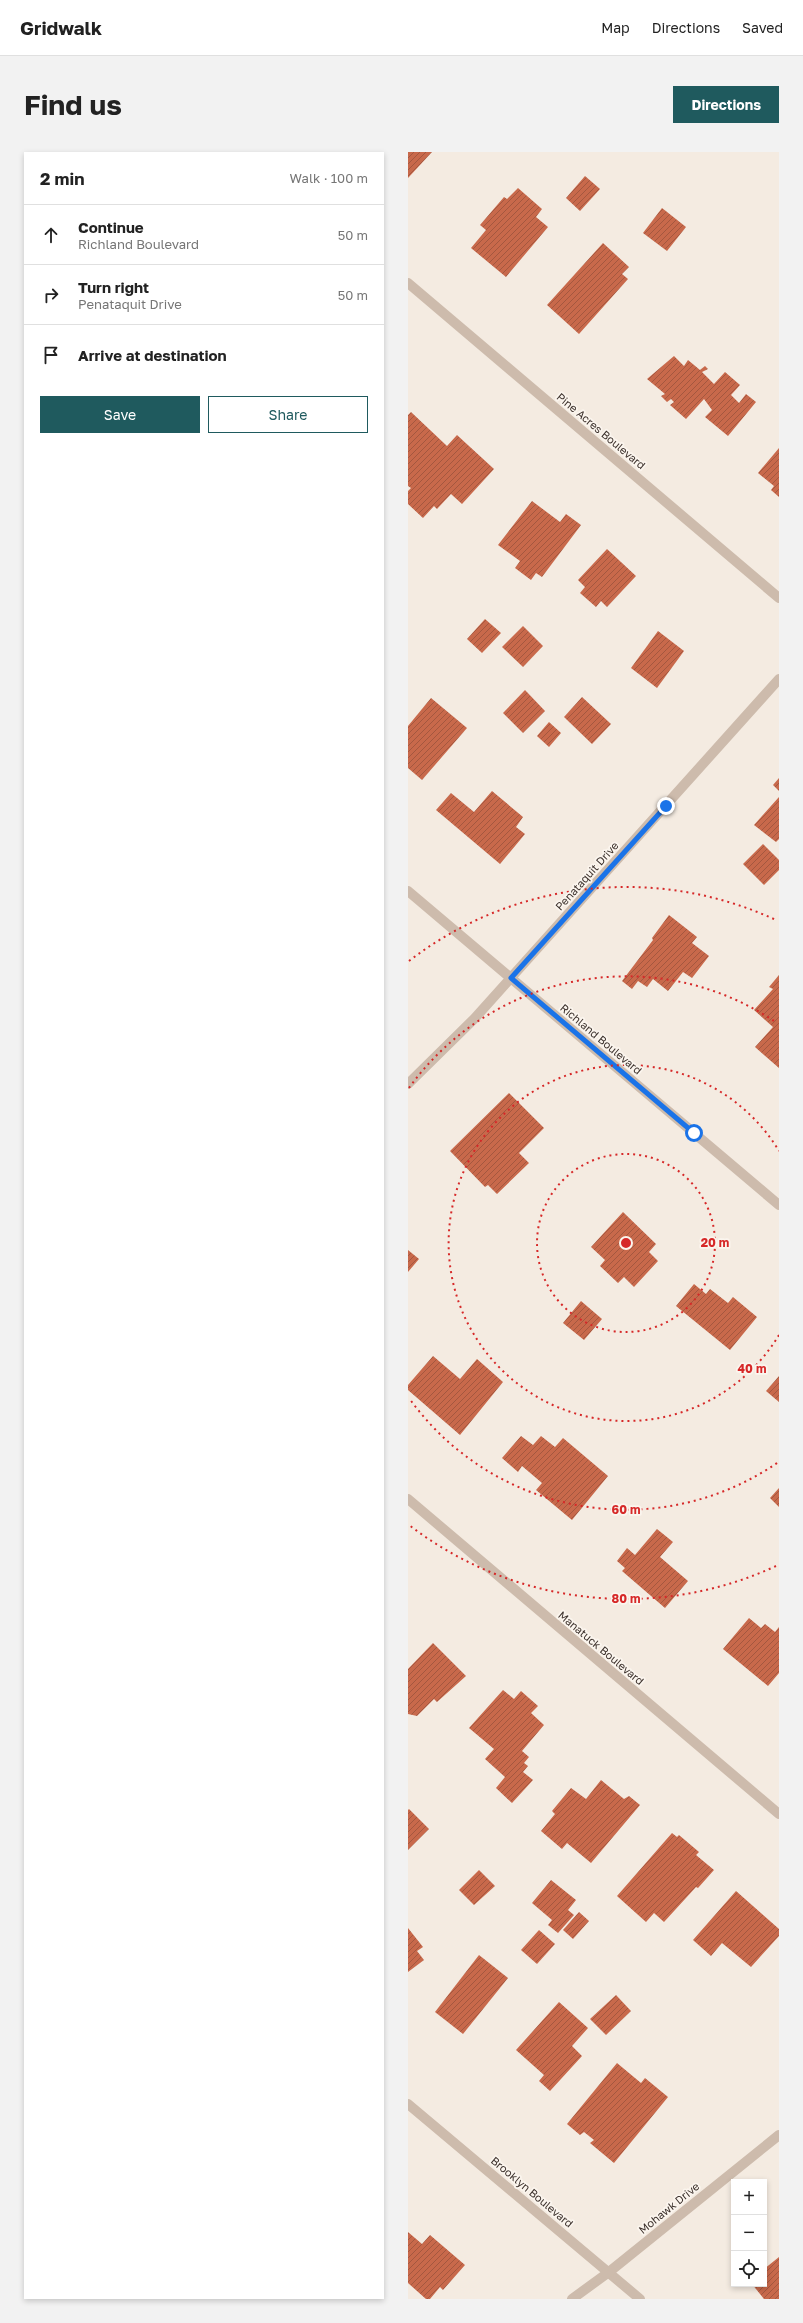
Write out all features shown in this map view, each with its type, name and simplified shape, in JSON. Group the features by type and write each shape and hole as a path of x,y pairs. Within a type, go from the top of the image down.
{"street":[{"name":"Pine Acres Boulevard","path":"408,283 779,598"},
{"name":"Penataquit Drive","path":"408,1084 474,1019 779,679"},
{"name":"Richland Boulevard","path":"408,891 779,1206"},
{"name":"Manatuck Boulevard","path":"408,1498 779,1814"},
{"name":"Brooklyn Boulevard","path":"408,2104 640,2299"},
{"name":"Mohawk Drive","path":"572,2299 609,2272 779,2134"}],"building":[{"path":"408,152 432,152 408,178"},
{"path":"585,176 600,189 580,211 566,198"},
{"path":"518,188 542,209 536,217 548,227 506,277 471,248 486,230 480,225 504,197 507,199"},
{"path":"662,208 686,227 667,251 643,233"},
{"path":"603,243 629,267 622,274 628,279 579,334 547,305"},
{"path":"674,356 684,366 688,360 700,370 705,366 708,369 702,372 714,384 725,372 740,385 731,395 739,403 746,394 756,402 728,436 705,417 712,410 704,399 686,419 670,405 674,402 671,399 667,402 661,396 665,394 647,379"},
{"path":"411,412 447,446 457,435 494,469 462,504 451,494 437,509 434,506 423,518 408,504 408,491 411,488 408,486 408,415"},
{"path":"779,448 779,497 771,490 774,486 758,473"},
{"path":"532,501 560,522 566,514 581,525 542,577 536,573 531,580 515,568 520,561 498,545"},
{"path":"607,549 636,576 607,607 601,601 596,607 580,593 585,587 578,580"},
{"path":"485,619 501,633 482,653 467,639"},
{"path":"523,626 543,646 523,667 502,647"},
{"path":"658,631 684,651 657,688 631,668"},
{"path":"525,690 545,711 523,733 503,713"},
{"path":"582,697 611,724 592,744 564,717"},
{"path":"431,698 467,728 422,780 408,768 408,726"},
{"path":"549,722 561,733 549,747 537,736"},
{"path":"779,778 779,791 773,785"},
{"path":"492,791 523,817 516,827 525,834 500,864 436,810 451,793 474,812"},
{"path":"779,797 779,839 776,842 754,825"},
{"path":"763,844 779,860 779,870 764,885 743,864"},
{"path":"669,915 697,937 692,943 709,956 692,978 683,972 668,991 653,979 647,987 638,981 632,989 622,981 653,940 652,938"},
{"path":"779,975 779,1068 755,1047 773,1027 754,1010 773,989 769,987"},
{"path":"509,1093 544,1128 519,1153 529,1163 497,1194 488,1185 485,1187 450,1151"},
{"path":"623,1212 656,1244 649,1252 658,1261 634,1287 624,1277 618,1283 600,1266 605,1260 591,1247"},
{"path":"408,1250 419,1259 408,1272"},
{"path":"694,1284 706,1294 710,1289 728,1303 733,1297 757,1317 730,1350 676,1306"},
{"path":"581,1301 602,1319 584,1340 563,1323"},
{"path":"433,1356 460,1379 477,1359 503,1382 460,1435 408,1390 408,1385"},
{"path":"779,1376 779,1402 766,1391"},
{"path":"521,1436 533,1445 541,1436 555,1447 563,1438 608,1476 572,1520 536,1490 542,1483 522,1466 518,1472 502,1458"},
{"path":"779,1488 779,1507 770,1498"},
{"path":"657,1529 673,1542 660,1557 688,1581 665,1608 622,1571 625,1568 617,1561 627,1548 635,1555"},
{"path":"749,1618 761,1628 765,1624 775,1632 779,1627 779,1673 768,1686 723,1649"},
{"path":"433,1643 466,1676 437,1702 434,1699 417,1716 408,1714 408,1669"},
{"path":"503,1690 514,1699 521,1691 538,1706 531,1713 544,1725 522,1751 529,1757 524,1763 528,1766 523,1772 533,1780 512,1803 496,1788 505,1777 485,1759 494,1749 469,1728"},
{"path":"601,1780 624,1799 629,1796 640,1805 591,1863 567,1843 562,1849 541,1831 555,1814 552,1811 571,1788 586,1799"},
{"path":"409,1809 429,1829 408,1850 408,1810"},
{"path":"672,1833 677,1837 679,1835 699,1852 696,1855 714,1870 664,1922 654,1913 646,1922 617,1896"},
{"path":"479,1870 495,1886 474,1905 459,1890"},
{"path":"551,1880 576,1900 568,1910 574,1915 558,1933 548,1925 552,1920 532,1903"},
{"path":"736,1891 779,1929 779,1936 751,1967 722,1943 711,1956 693,1940"},
{"path":"579,1912 589,1921 573,1939 563,1930"},
{"path":"408,1928 423,1947 417,1951 424,1960 408,1972"},
{"path":"539,1930 555,1944 537,1964 521,1950"},
{"path":"479,1955 508,1978 463,2034 435,2012"},
{"path":"616,1995 631,2011 606,2035 590,2019"},
{"path":"559,2002 588,2028 572,2046 582,2056 550,2091 539,2081 544,2075 516,2050"},
{"path":"617,2063 641,2083 645,2078 668,2097 614,2163 590,2143 594,2140 584,2132 580,2135 567,2124"},
{"path":"408,2232 422,2244 430,2235 465,2265 443,2290 440,2287 430,2299 426,2299 408,2283"},
{"path":"779,2257 779,2299 764,2299 754,2287 767,2287 767,2267"}],"route":[{"path":"666,806 511,978 694,1133"}]}
